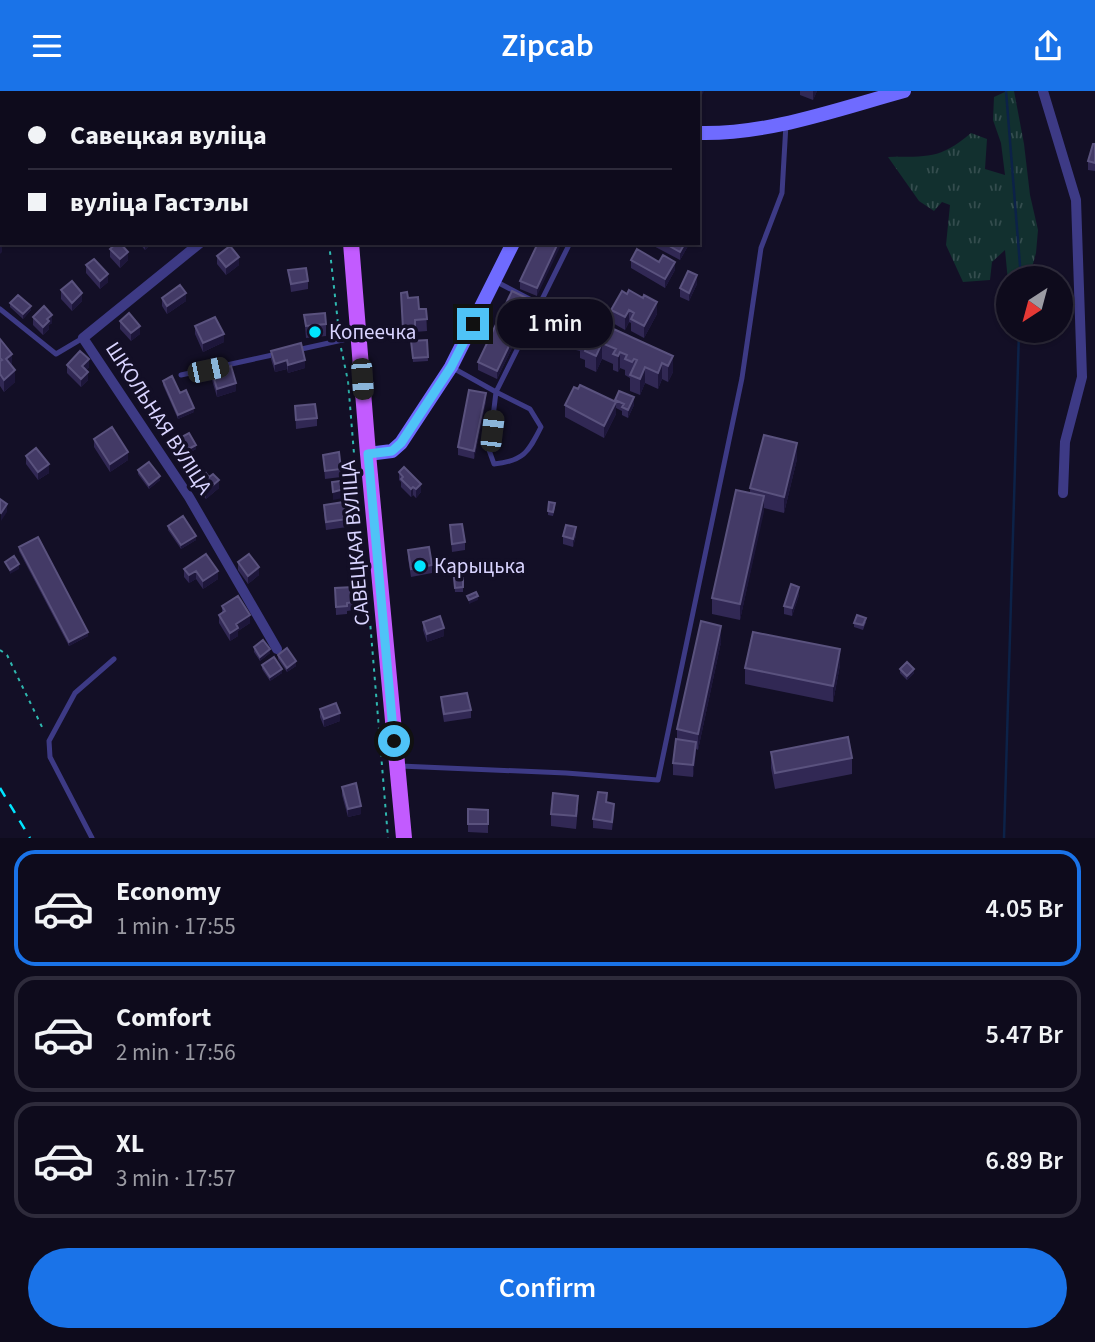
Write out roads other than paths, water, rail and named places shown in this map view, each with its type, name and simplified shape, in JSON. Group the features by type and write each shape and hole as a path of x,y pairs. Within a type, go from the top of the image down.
{"main road":[{"name":"САВЕЦКАЯ ВУЛІЦА","path":"351,245 404,838"}],"street":[{"path":"700,133 719,133 786,123 904,91"},
{"path":"1042,91 1076,200 1082,377 1065,442 1063,493"},
{"name":"ШКОЛЬНАЯ ВУЛІЦА","path":"198,245 83,338 189,497 276,649"},
{"path":"368,454 392,451 401,443 451,367 512,245"}],"lane":[{"path":"397,766 658,780 742,378 761,248 782,193 786,123"},
{"path":"451,367 496,392 530,409 541,427 531,448 514,462 494,464 489,450 496,392 569,245"},
{"path":"495,281 541,305"},
{"path":"0,309 56,354 83,338"},
{"path":"181,375 359,336"},
{"path":"92,838 50,757 49,741 75,693 114,659"}],"waterway":[{"path":"1006,91 1020,266"},
{"path":"1004,838 1019,343"}],"railway":[{"path":"0,788 30,838"}],"place":[{"name":"Копеечка","path":"315,332"},
{"name":"Карыцька","path":"420,566"}]}
